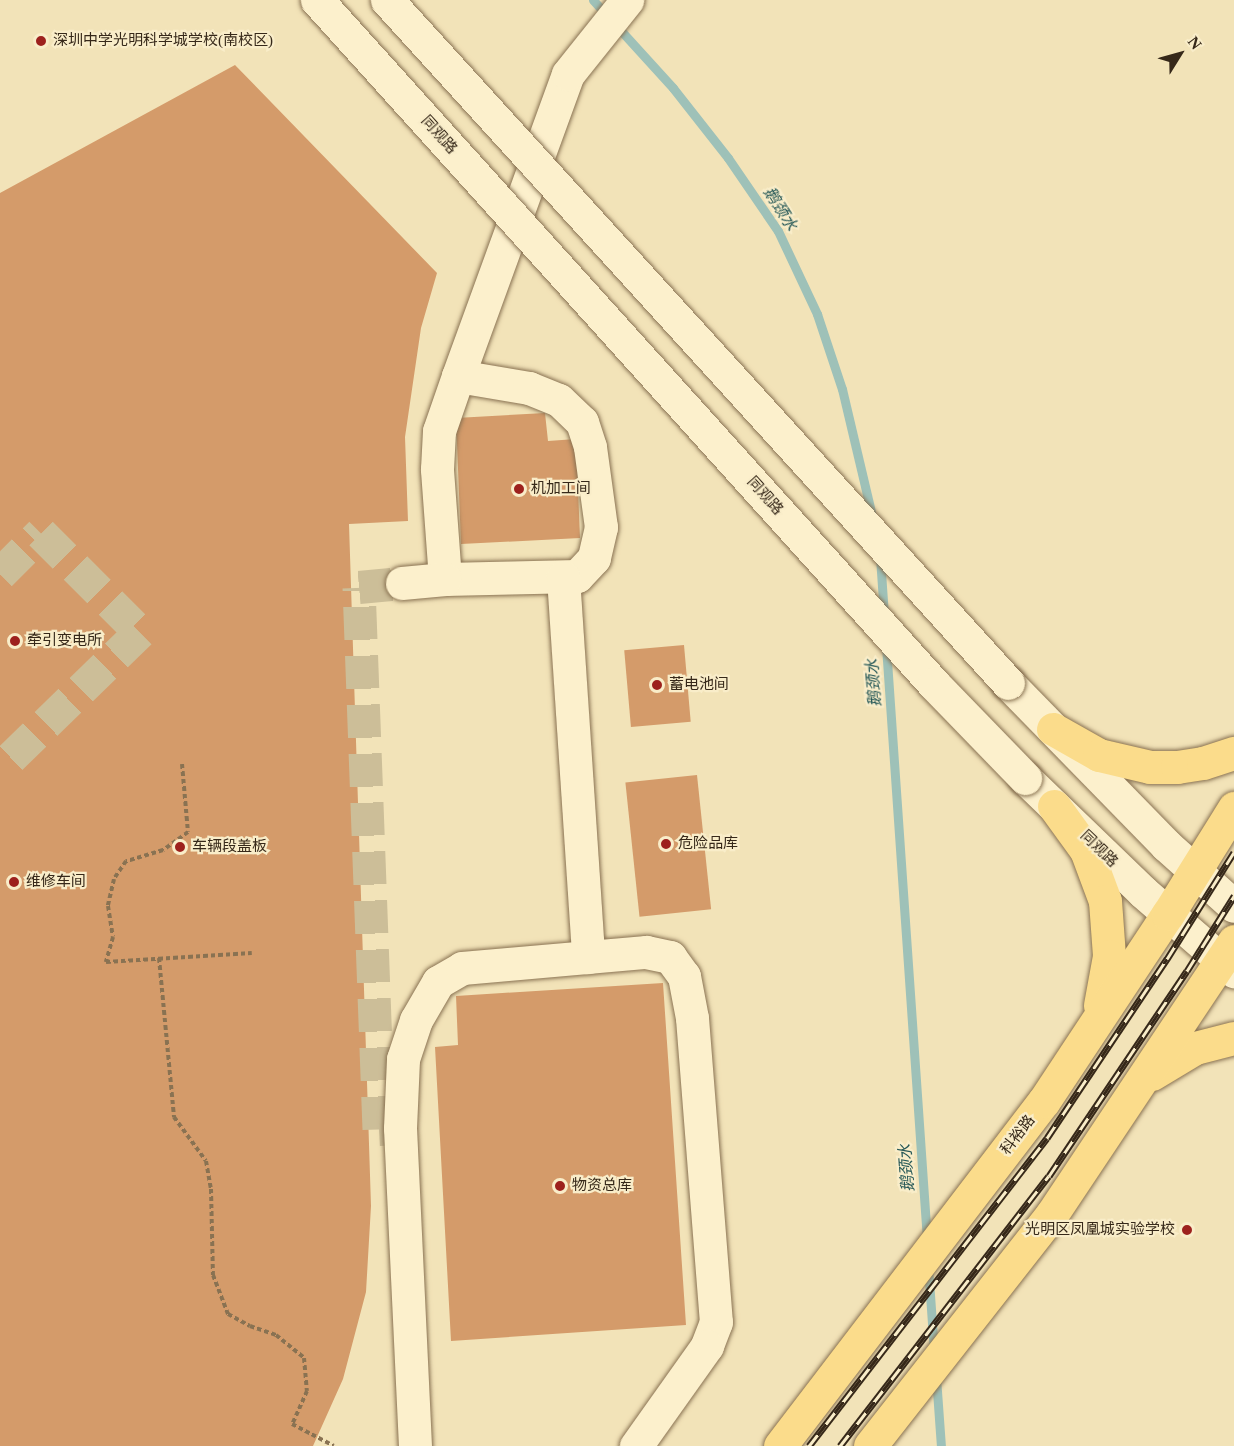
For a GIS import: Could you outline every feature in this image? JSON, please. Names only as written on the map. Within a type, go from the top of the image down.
[{"type":"main road","points":[[1053,729],[1099,755],[1150,767],[1177,767],[1203,763],[1234,753]]},
{"type":"main road","points":[[1054,806],[1086,850],[1105,901],[1109,928],[1108,965],[1099,1009],[1089,1034]]},
{"type":"main road","name":"科裕路","points":[[780,1446],[1044,1101],[1168,914],[1234,808]]},
{"type":"main road","points":[[870,1446],[1052,1214],[1134,1092],[1230,958]]},
{"type":"main road","points":[[1134,1092],[1172,1059],[1195,1048],[1234,1038]]},
{"type":"street","name":"同观路","points":[[317,0],[926,675],[1025,778],[1168,914],[1230,958]]},
{"type":"street","points":[[387,0],[1008,683],[1195,871],[1234,906]]},
{"type":"street","points":[[445,579],[436,469],[439,431],[568,74],[627,0]]},
{"type":"street","points":[[402,583],[445,579],[577,576],[594,558],[601,527],[590,447],[582,422],[559,400],[529,388],[458,376]]},
{"type":"street","points":[[563,577],[588,957]]},
{"type":"street","points":[[415,1446],[400,1128],[403,1059],[416,1020],[438,982],[462,968],[646,952],[670,957],[684,976],[692,1018],[716,1322],[707,1346],[636,1446]]},
{"type":"path","points":[[182,764],[188,832],[163,850],[126,861],[114,879],[108,906],[113,937],[106,962],[252,953]]},
{"type":"path","points":[[159,958],[174,1117],[206,1161],[211,1189],[213,1275],[228,1314],[250,1326],[276,1335],[304,1358],[307,1390],[292,1424],[334,1446]]},
{"type":"building","name":"车辆段盖板","points":[[235,65],[437,273],[421,328],[405,437],[408,521],[349,524],[371,1206],[366,1292],[343,1379],[313,1446],[0,1446],[0,193]]},
{"type":"building","name":"机加工间","points":[[545,413],[548,441],[576,439],[580,538],[461,544],[456,418]]},
{"type":"building","name":"蓄电池间","points":[[684,645],[691,722],[631,727],[624,650]]},
{"type":"building","name":"危险品库","points":[[697,775],[711,909],[640,917],[625,783]]},
{"type":"building","name":"物资总库","points":[[663,983],[686,1325],[451,1341],[435,1047],[458,1045],[456,996]]},
{"type":"waterway","name":"鹅颈水","points":[[593,0],[673,88],[728,158],[778,231],[817,314],[842,389],[872,516]]},
{"type":"waterway","name":"鹅颈水","points":[[880,557],[884,615]]},
{"type":"waterway","name":"鹅颈水","points":[[886,646],[927,1240]]},
{"type":"waterway","name":"鹅颈水","points":[[928,1266],[934,1351]]},
{"type":"waterway","name":"鹅颈水","points":[[936,1377],[941,1446]]},
{"type":"tunnel","points":[[0,574],[41,533],[140,632],[0,768]]},
{"type":"tunnel","points":[[400,1128],[379,1129],[359,587],[402,583]]},
{"type":"railway","points":[[809,1446],[1047,1138],[1167,959],[1234,852]]},
{"type":"railway","points":[[840,1446],[1049,1176],[1187,971],[1234,896]]},
{"type":"place","name":"深圳中学光明科学城学校(南校区)","points":[[41,41]]},
{"type":"place","name":"机加工间","points":[[519,489]]},
{"type":"place","name":"牵引变电所","points":[[15,641]]},
{"type":"place","name":"蓄电池间","points":[[657,685]]},
{"type":"place","name":"危险品库","points":[[666,844]]},
{"type":"place","name":"车辆段盖板","points":[[180,847]]},
{"type":"place","name":"维修车间","points":[[14,882]]},
{"type":"place","name":"物资总库","points":[[560,1186]]},
{"type":"place","name":"光明区凤凰城实验学校","points":[[1187,1230]]}]
